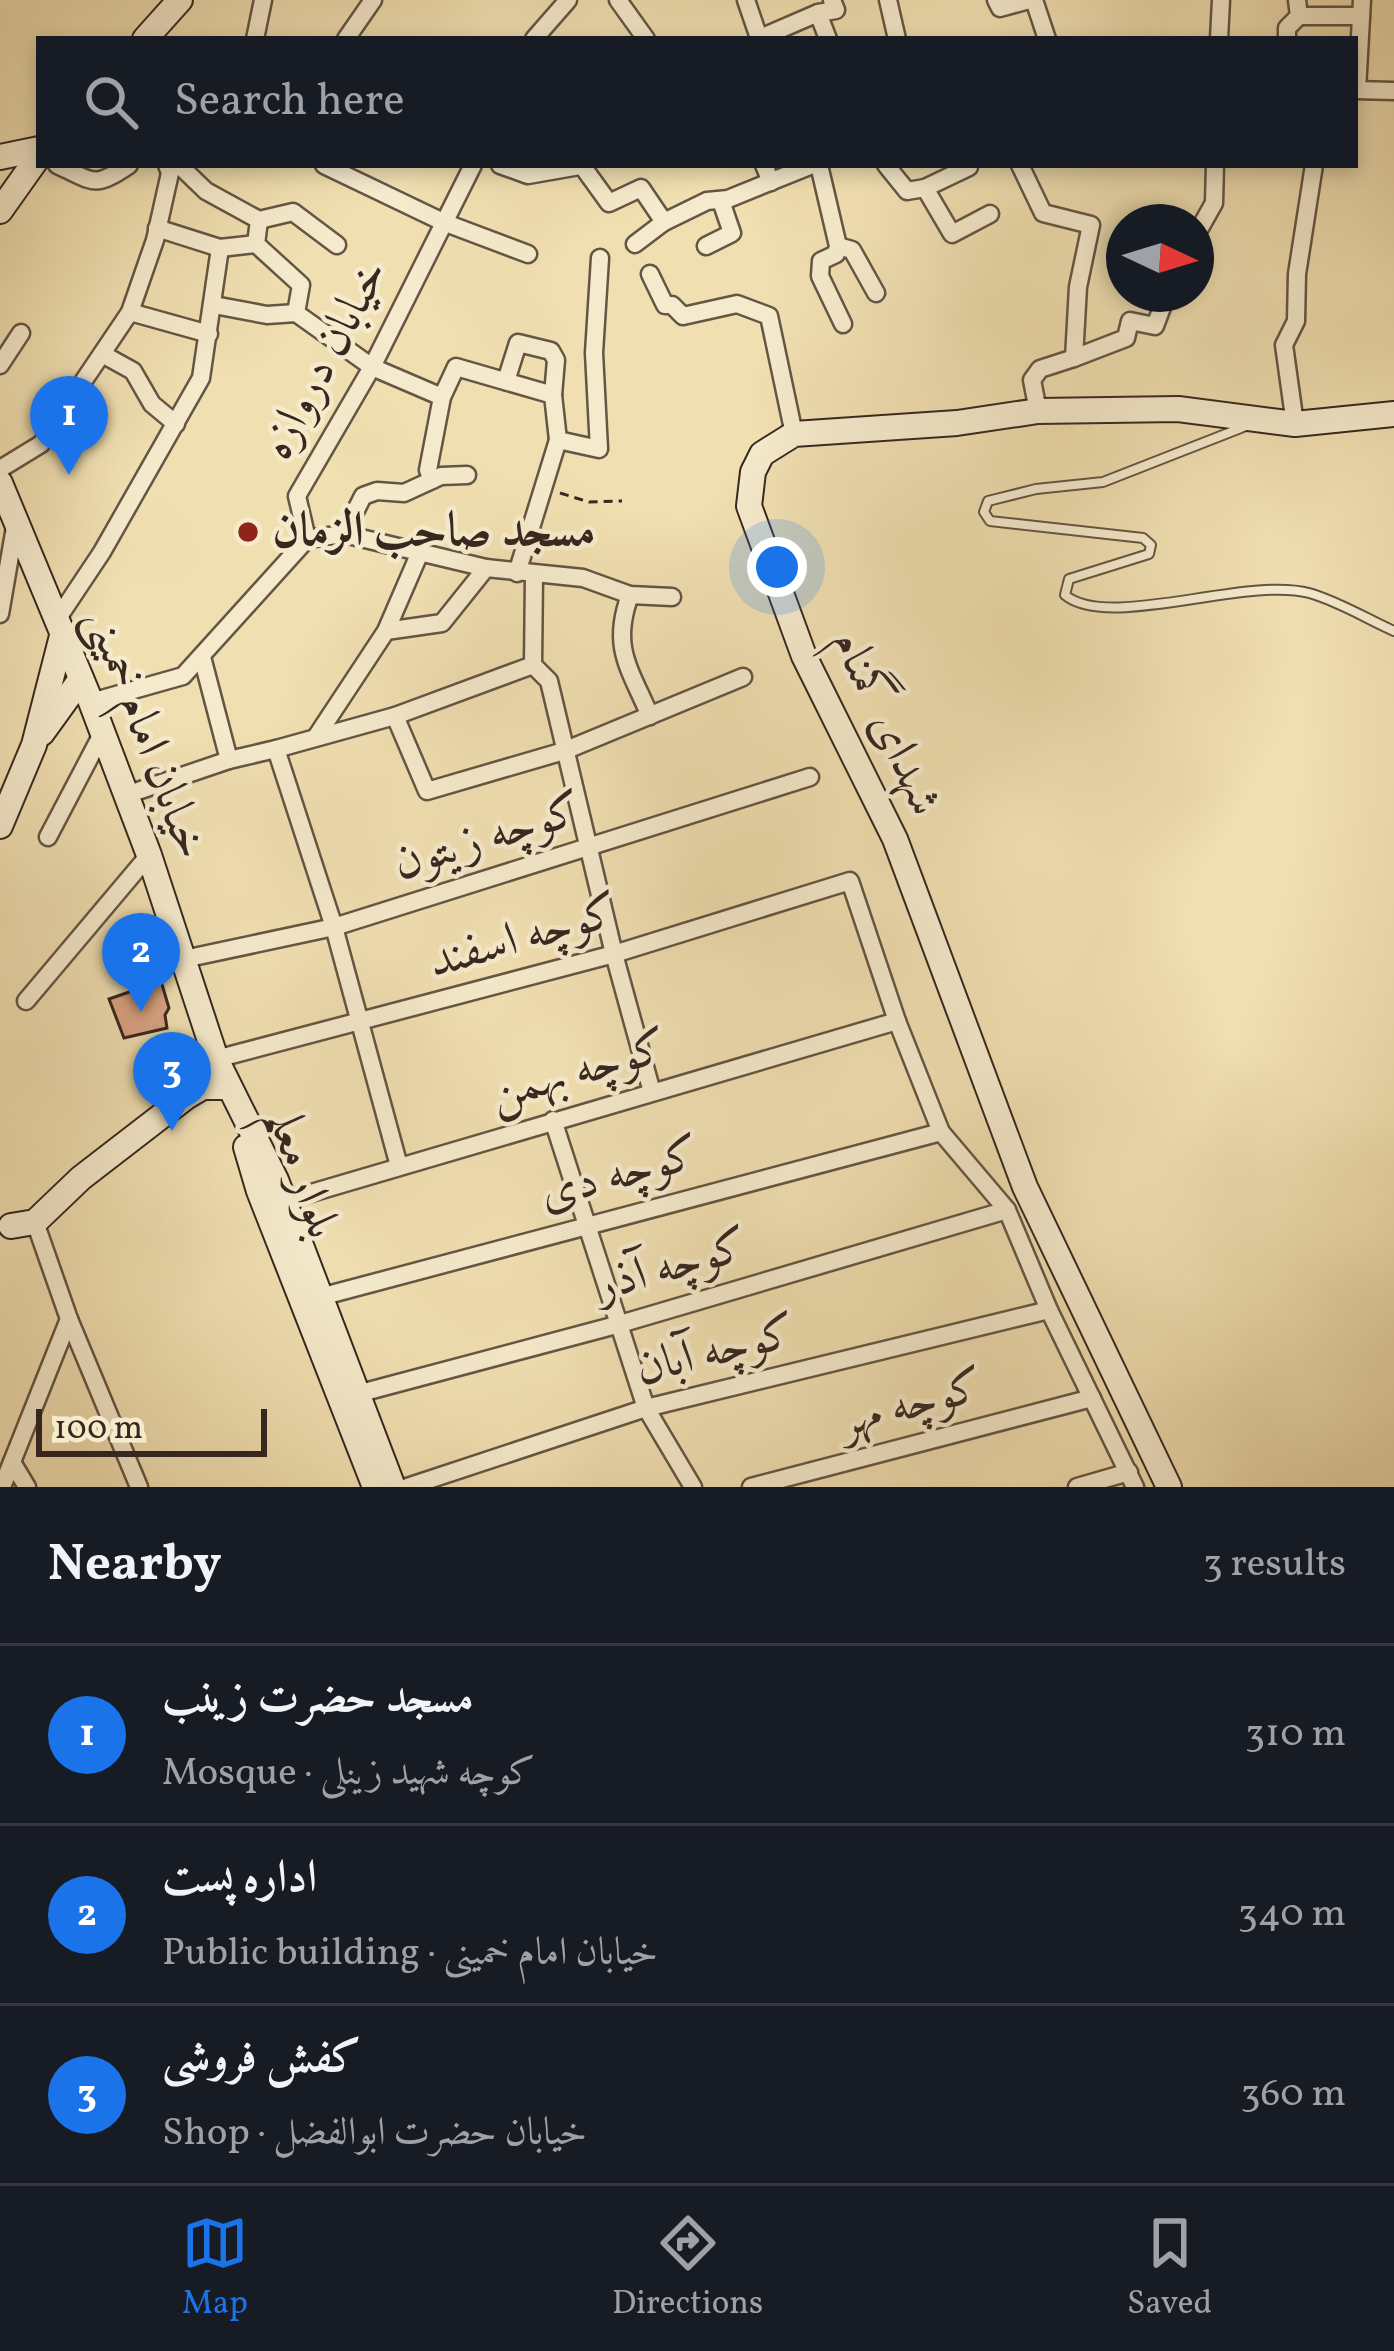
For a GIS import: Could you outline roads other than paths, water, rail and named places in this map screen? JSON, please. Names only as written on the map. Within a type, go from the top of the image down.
[{"type":"street","points":[[148,36],[180,0]]},
{"type":"street","points":[[256,36],[263,0]]},
{"type":"street","points":[[348,36],[374,0]]},
{"type":"street","points":[[536,36],[566,0]]},
{"type":"street","points":[[618,0],[644,36]]},
{"type":"street","points":[[746,0],[758,36]]},
{"type":"street","points":[[766,36],[836,10],[832,0]]},
{"type":"street","points":[[888,0],[896,36]]},
{"type":"street","points":[[995,0],[1000,8],[1031,0],[1046,36]]},
{"type":"street","points":[[1219,36],[1221,0]]},
{"type":"street","points":[[1287,36],[1298,8],[1362,8],[1358,63]]},
{"type":"street","points":[[818,14],[826,36]]},
{"type":"street","points":[[1358,90],[1394,91]]},
{"type":"street","points":[[0,157],[36,154]]},
{"type":"street","points":[[0,212],[36,158]]},
{"type":"street","points":[[64,168],[96,182],[123,168]]},
{"type":"street","points":[[0,470],[40,444],[130,312],[157,228],[168,168]]},
{"type":"street","points":[[182,168],[206,191],[260,220],[293,212],[338,245]]},
{"type":"street","points":[[330,168],[443,222],[528,254]]},
{"type":"street","name":"خیابان دروازه","points":[[86,690],[183,676],[307,539],[297,496],[371,367],[471,168]]},
{"type":"street","points":[[508,168],[528,175],[572,168]]},
{"type":"street","points":[[585,168],[609,203],[640,188],[664,222]]},
{"type":"street","points":[[635,244],[664,222],[707,200],[721,202],[767,173],[798,168]]},
{"type":"street","points":[[817,168],[838,246],[836,254],[821,261],[819,268],[843,324]]},
{"type":"street","points":[[889,168],[908,191],[967,168]]},
{"type":"street","points":[[1020,168],[1043,213],[1091,225],[1078,287],[1074,358]]},
{"type":"street","points":[[1213,204],[1215,168]]},
{"type":"street","points":[[1295,424],[1284,345],[1296,321],[1297,274],[1314,168]]},
{"type":"street","points":[[925,188],[952,234],[990,214]]},
{"type":"street","points":[[706,247],[732,233],[721,202]]},
{"type":"street","points":[[256,244],[260,220]]},
{"type":"street","points":[[157,228],[220,248],[256,244],[301,285],[296,313]]},
{"type":"street","points":[[838,246],[852,250],[876,293]]},
{"type":"street","points":[[0,826],[34,745],[59,628],[200,378],[220,248]]},
{"type":"street","points":[[558,440],[599,449],[594,353],[600,258]]},
{"type":"street","points":[[650,274],[665,305],[672,305],[682,316],[737,304],[769,316],[794,434],[957,423],[1038,411],[1178,410],[1295,424],[1394,414]]},
{"type":"street","points":[[214,305],[267,315],[296,313],[371,367],[442,398]]},
{"type":"street","points":[[130,312],[209,334]]},
{"type":"street","points":[[1038,411],[1033,380],[1040,369],[1126,338],[1130,321],[1155,326],[1160,312]]},
{"type":"street","points":[[0,365],[21,333]]},
{"type":"street","points":[[506,381],[518,344],[550,351],[556,360],[553,395],[558,440],[542,488],[525,573],[533,664],[549,681],[652,1092]]},
{"type":"street","points":[[104,355],[133,371],[152,404],[176,424]]},
{"type":"street","points":[[432,480],[428,470],[442,398],[456,368],[553,395]]},
{"type":"street","name":"شهدای گمنام","points":[[794,434],[762,454],[753,472],[749,506],[804,656],[895,838],[1025,1187],[1169,1487]]},
{"type":"street","points":[[344,534],[363,496],[377,491],[404,493],[432,480],[467,475]]},
{"type":"street","name":"خیابان امام خمینی","points":[[0,483],[149,855],[229,1087]]},
{"type":"street","points":[[0,614],[16,526]]},
{"type":"street","points":[[307,539],[344,534],[486,568],[583,578],[630,595],[672,597]]},
{"type":"street","points":[[316,737],[386,631],[421,550]]},
{"type":"street","points":[[386,631],[442,622],[486,568]]},
{"type":"street","points":[[630,595],[620,623],[622,650],[650,716]]},
{"type":"street","points":[[202,657],[230,760]]},
{"type":"street","points":[[126,795],[230,760],[395,716],[533,664]]},
{"type":"street","points":[[395,716],[428,791],[564,751],[743,677]]},
{"type":"street","points":[[34,745],[86,690]]},
{"type":"street","points":[[48,837],[102,734]]},
{"type":"street","points":[[277,749],[334,927],[399,1166]]},
{"type":"street","name":"کوچه زیتون","points":[[184,959],[334,927],[810,777]]},
{"type":"street","points":[[26,1001],[149,855]]},
{"type":"street","name":"کوچه اسفند","points":[[216,1059],[614,954],[850,881],[897,1021]]},
{"type":"street","points":[[897,1021],[941,1132],[1007,1210],[1049,1310],[1132,1479],[1077,1487]]},
{"type":"street","name":"کوچه بهمن","points":[[284,1201],[897,1021]]},
{"type":"street","points":[[139,1487],[69,1319],[11,1226],[186,1097],[203,1087],[229,1087]]},
{"type":"street","name":"بلوار معلم","points":[[229,1087],[284,1201],[393,1487]]},
{"type":"street","name":"بلوار معلم","points":[[229,1087],[259,1191],[375,1487]]},
{"type":"street","points":[[553,1120],[646,1408],[693,1487]]},
{"type":"street","name":"کوچه دی","points":[[320,1297],[941,1132]]},
{"type":"street","name":"کوچه آذر","points":[[357,1394],[620,1324],[1007,1210]]},
{"type":"street","name":"کوچه آبان","points":[[407,1487],[646,1408],[1049,1310]]},
{"type":"street","points":[[2,1486],[69,1319]]},
{"type":"street","name":"کوچه مهر","points":[[751,1487],[1092,1398]]},
{"type":"street","points":[[12,1462],[27,1487]]},
{"type":"lane","points":[[1258,421],[1103,482],[988,501],[984,512],[990,520],[1143,538],[1151,545],[1149,554],[1069,579],[1065,595],[1077,605],[1139,606],[1238,590],[1308,592],[1394,631]]},
{"type":"place","name":"مسجد حضرت زینب","points":[[69,475]]},
{"type":"place","name":"مسجد صاحب الزمان","points":[[248,532]]},
{"type":"place","name":"اداره پست","points":[[141,1012]]},
{"type":"place","name":"کفش فروشی","points":[[172,1131]]}]
